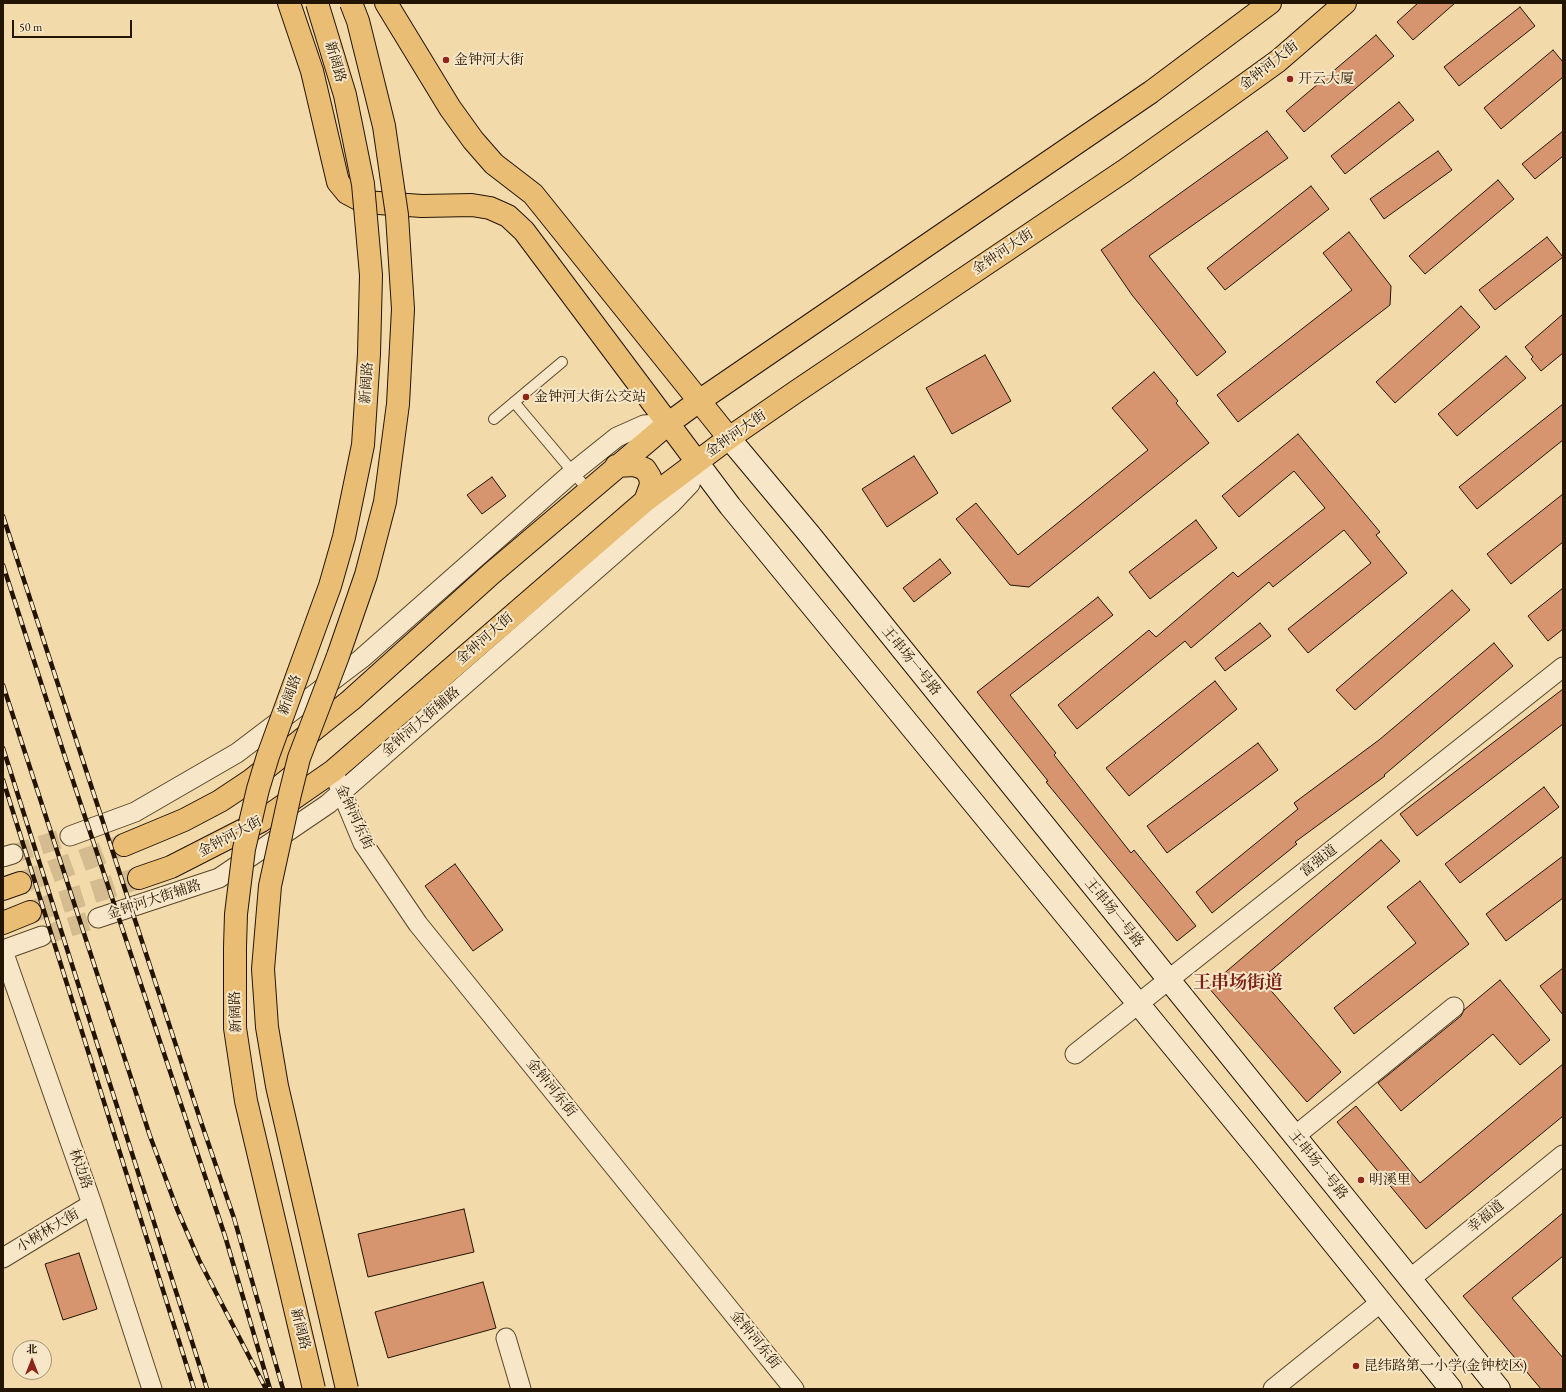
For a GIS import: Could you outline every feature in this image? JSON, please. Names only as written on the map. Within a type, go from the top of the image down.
[{"type":"main road","points":[[289,3],[312,71],[338,182],[347,194],[364,202],[422,206],[472,205],[490,208],[508,216],[524,231],[639,387],[669,423],[730,506],[1451,1389]]},
{"type":"main road","name":"新阔路","points":[[314,1389],[246,1101],[235,1028],[235,947],[236,914],[242,864],[256,796],[268,756],[330,586],[344,537],[363,445],[370,354],[371,275],[363,184],[345,95],[317,3]]},
{"type":"main road","name":"新阔路","points":[[347,1389],[277,1086],[267,1027],[263,969],[270,886],[290,794],[299,758],[338,656],[366,575],[385,502],[398,404],[404,309],[398,215],[384,126],[358,21],[351,3]]},
{"type":"main road","points":[[386,3],[450,108],[473,140],[494,164],[533,194],[729,438]]},
{"type":"main road","points":[[124,845],[184,820],[220,801],[250,781],[351,700],[492,573],[616,466],[669,423],[1151,92],[1270,3]]},
{"type":"main road","name":"金钟河大街","points":[[139,878],[177,863],[262,821],[333,771],[645,501],[729,438],[1210,110],[1278,61],[1345,3]]},
{"type":"main road","name":"王串场一号路","points":[[729,438],[824,553],[1499,1389]]},
{"type":"main road","points":[[616,466],[634,465],[645,469],[650,477],[651,485],[645,501]]},
{"type":"main road","points":[[3,923],[30,912]]},
{"type":"street","points":[[70,836],[135,812],[237,753],[361,659],[572,473],[617,437],[644,425],[669,423]]},
{"type":"street","name":"金钟河大街辅路","points":[[98,918],[219,878],[343,792],[672,503],[690,484],[697,462]]},
{"type":"street","name":"富强道","points":[[1075,1054],[1169,981],[1563,667]]},
{"type":"street","name":"金钟河东街","points":[[333,771],[363,842],[418,924],[794,1389]]},
{"type":"street","points":[[3,950],[42,936]]},
{"type":"street","name":"林边路","points":[[3,950],[92,1204],[152,1389]]},
{"type":"street","points":[[1295,1136],[1454,1007]]},
{"type":"street","name":"幸福道","points":[[1410,1279],[1563,1155]]},
{"type":"street","name":"小树林大街","points":[[3,1258],[92,1204]]},
{"type":"street","points":[[1273,1389],[1381,1302]]},
{"type":"street","points":[[506,1338],[521,1389]]},
{"type":"lane","points":[[494,419],[562,362]]},
{"type":"lane","points":[[514,402],[572,473],[588,490]]},
{"type":"building","points":[[1418,3],[1455,3],[1413,40],[1397,22]]},
{"type":"building","points":[[1520,7],[1535,26],[1459,86],[1444,67]]},
{"type":"building","points":[[1376,35],[1394,56],[1304,132],[1286,111]]},
{"type":"building","points":[[1553,50],[1563,62],[1563,77],[1501,129],[1484,108]]},
{"type":"building","points":[[1399,102],[1414,120],[1345,174],[1331,156]]},
{"type":"building","points":[[1267,131],[1288,158],[1149,256],[1226,352],[1197,376],[1132,295],[1101,250]]},
{"type":"building","points":[[1563,131],[1563,156],[1535,179],[1522,164]]},
{"type":"building","points":[[1438,151],[1452,170],[1384,219],[1370,199]]},
{"type":"building","points":[[1498,180],[1514,199],[1425,274],[1409,256]]},
{"type":"building","points":[[1311,186],[1329,209],[1225,290],[1207,268]]},
{"type":"building","points":[[1349,232],[1391,286],[1390,305],[1238,422],[1217,395],[1352,290],[1323,253]]},
{"type":"building","points":[[1547,237],[1563,257],[1495,310],[1479,290]]},
{"type":"building","points":[[1461,306],[1480,327],[1395,403],[1376,382]]},
{"type":"building","points":[[1563,314],[1563,353],[1541,371],[1531,359],[1533,357],[1525,347]]},
{"type":"building","points":[[985,355],[1011,401],[952,434],[926,388]]},
{"type":"building","points":[[1506,356],[1526,378],[1457,436],[1438,414]]},
{"type":"building","points":[[1154,372],[1178,401],[1176,403],[1209,443],[1029,587],[1010,585],[956,519],[976,503],[1018,555],[1148,450],[1112,408]]},
{"type":"building","points":[[1563,404],[1563,440],[1477,509],[1459,487]]},
{"type":"building","points":[[1298,434],[1380,532],[1376,535],[1407,573],[1308,653],[1288,629],[1371,563],[1344,530],[1273,587],[1269,582],[1191,648],[1185,641],[1077,729],[1058,705],[1149,630],[1156,637],[1233,572],[1238,577],[1325,508],[1294,471],[1239,517],[1222,496]]},
{"type":"building","points":[[914,456],[938,493],[887,527],[862,489]]},
{"type":"building","points":[[492,477],[506,496],[482,514],[467,495]]},
{"type":"building","points":[[1563,494],[1563,542],[1511,584],[1487,554]]},
{"type":"building","points":[[1196,520],[1217,548],[1150,599],[1129,572]]},
{"type":"building","points":[[940,559],[951,573],[914,602],[903,588]]},
{"type":"building","points":[[1563,588],[1563,629],[1548,641],[1528,616]]},
{"type":"building","points":[[1452,590],[1470,610],[1355,710],[1336,690]]},
{"type":"building","points":[[1098,597],[1113,615],[1010,695],[1056,753],[1054,755],[1131,853],[1134,850],[1196,926],[1177,941],[1046,782],[1048,781],[977,692]]},
{"type":"building","points":[[1260,623],[1271,636],[1225,671],[1215,658]]},
{"type":"building","points":[[1494,643],[1513,666],[1384,775],[1385,776],[1295,842],[1297,844],[1212,913],[1196,892],[1298,809],[1294,803],[1379,740]]},
{"type":"building","points":[[1215,681],[1237,709],[1129,796],[1106,768]]},
{"type":"building","points":[[1563,689],[1563,724],[1417,836],[1400,814]]},
{"type":"building","points":[[1258,743],[1278,770],[1167,853],[1147,826]]},
{"type":"building","points":[[1544,787],[1559,807],[1460,883],[1445,864]]},
{"type":"building","points":[[1381,840],[1400,861],[1261,979],[1341,1072],[1307,1102],[1208,987]]},
{"type":"building","points":[[1563,856],[1563,898],[1506,941],[1486,914]]},
{"type":"building","points":[[455,864],[503,930],[473,951],[425,886]]},
{"type":"building","points":[[1420,881],[1469,944],[1354,1034],[1334,1008],[1416,943],[1387,907]]},
{"type":"building","points":[[1563,968],[1563,1015],[1540,986]]},
{"type":"building","points":[[1500,980],[1550,1040],[1520,1065],[1493,1034],[1401,1111],[1378,1083],[1461,1016],[1464,1010]]},
{"type":"building","points":[[1563,1064],[1563,1116],[1426,1229],[1337,1122],[1356,1106],[1420,1183]]},
{"type":"building","points":[[464,1209],[474,1252],[368,1277],[358,1234]]},
{"type":"building","points":[[1563,1213],[1563,1256],[1512,1298],[1563,1358],[1563,1389],[1541,1389],[1463,1296]]},
{"type":"building","points":[[79,1253],[97,1309],[63,1320],[45,1264]]},
{"type":"building","points":[[483,1282],[496,1328],[388,1358],[375,1312]]},
{"type":"tunnel","points":[[13,854],[70,836]]},
{"type":"tunnel","points":[[20,883],[124,845]]},
{"type":"tunnel","points":[[30,912],[139,878]]},
{"type":"tunnel","points":[[42,936],[98,918]]},
{"type":"railway","points":[[3,516],[201,1122],[234,1218],[283,1389]]},
{"type":"railway","points":[[3,565],[65,757],[225,1236],[270,1389]]},
{"type":"railway","points":[[3,685],[150,1136],[177,1209],[199,1260],[266,1389]]},
{"type":"railway","points":[[3,748],[207,1389]]},
{"type":"railway","points":[[3,780],[194,1389]]},
{"type":"place","name":"金钟河大街","points":[[446,60]]},
{"type":"place","name":"开云大厦","points":[[1290,79]]},
{"type":"place","name":"金钟河大街公交站","points":[[526,397]]},
{"type":"place","name":"明溪里","points":[[1361,1180]]},
{"type":"place","name":"昆纬路第一小学(金钟校区)","points":[[1356,1366]]},
{"type":"district","name":"王串场街道","points":[[1238,983]]}]
